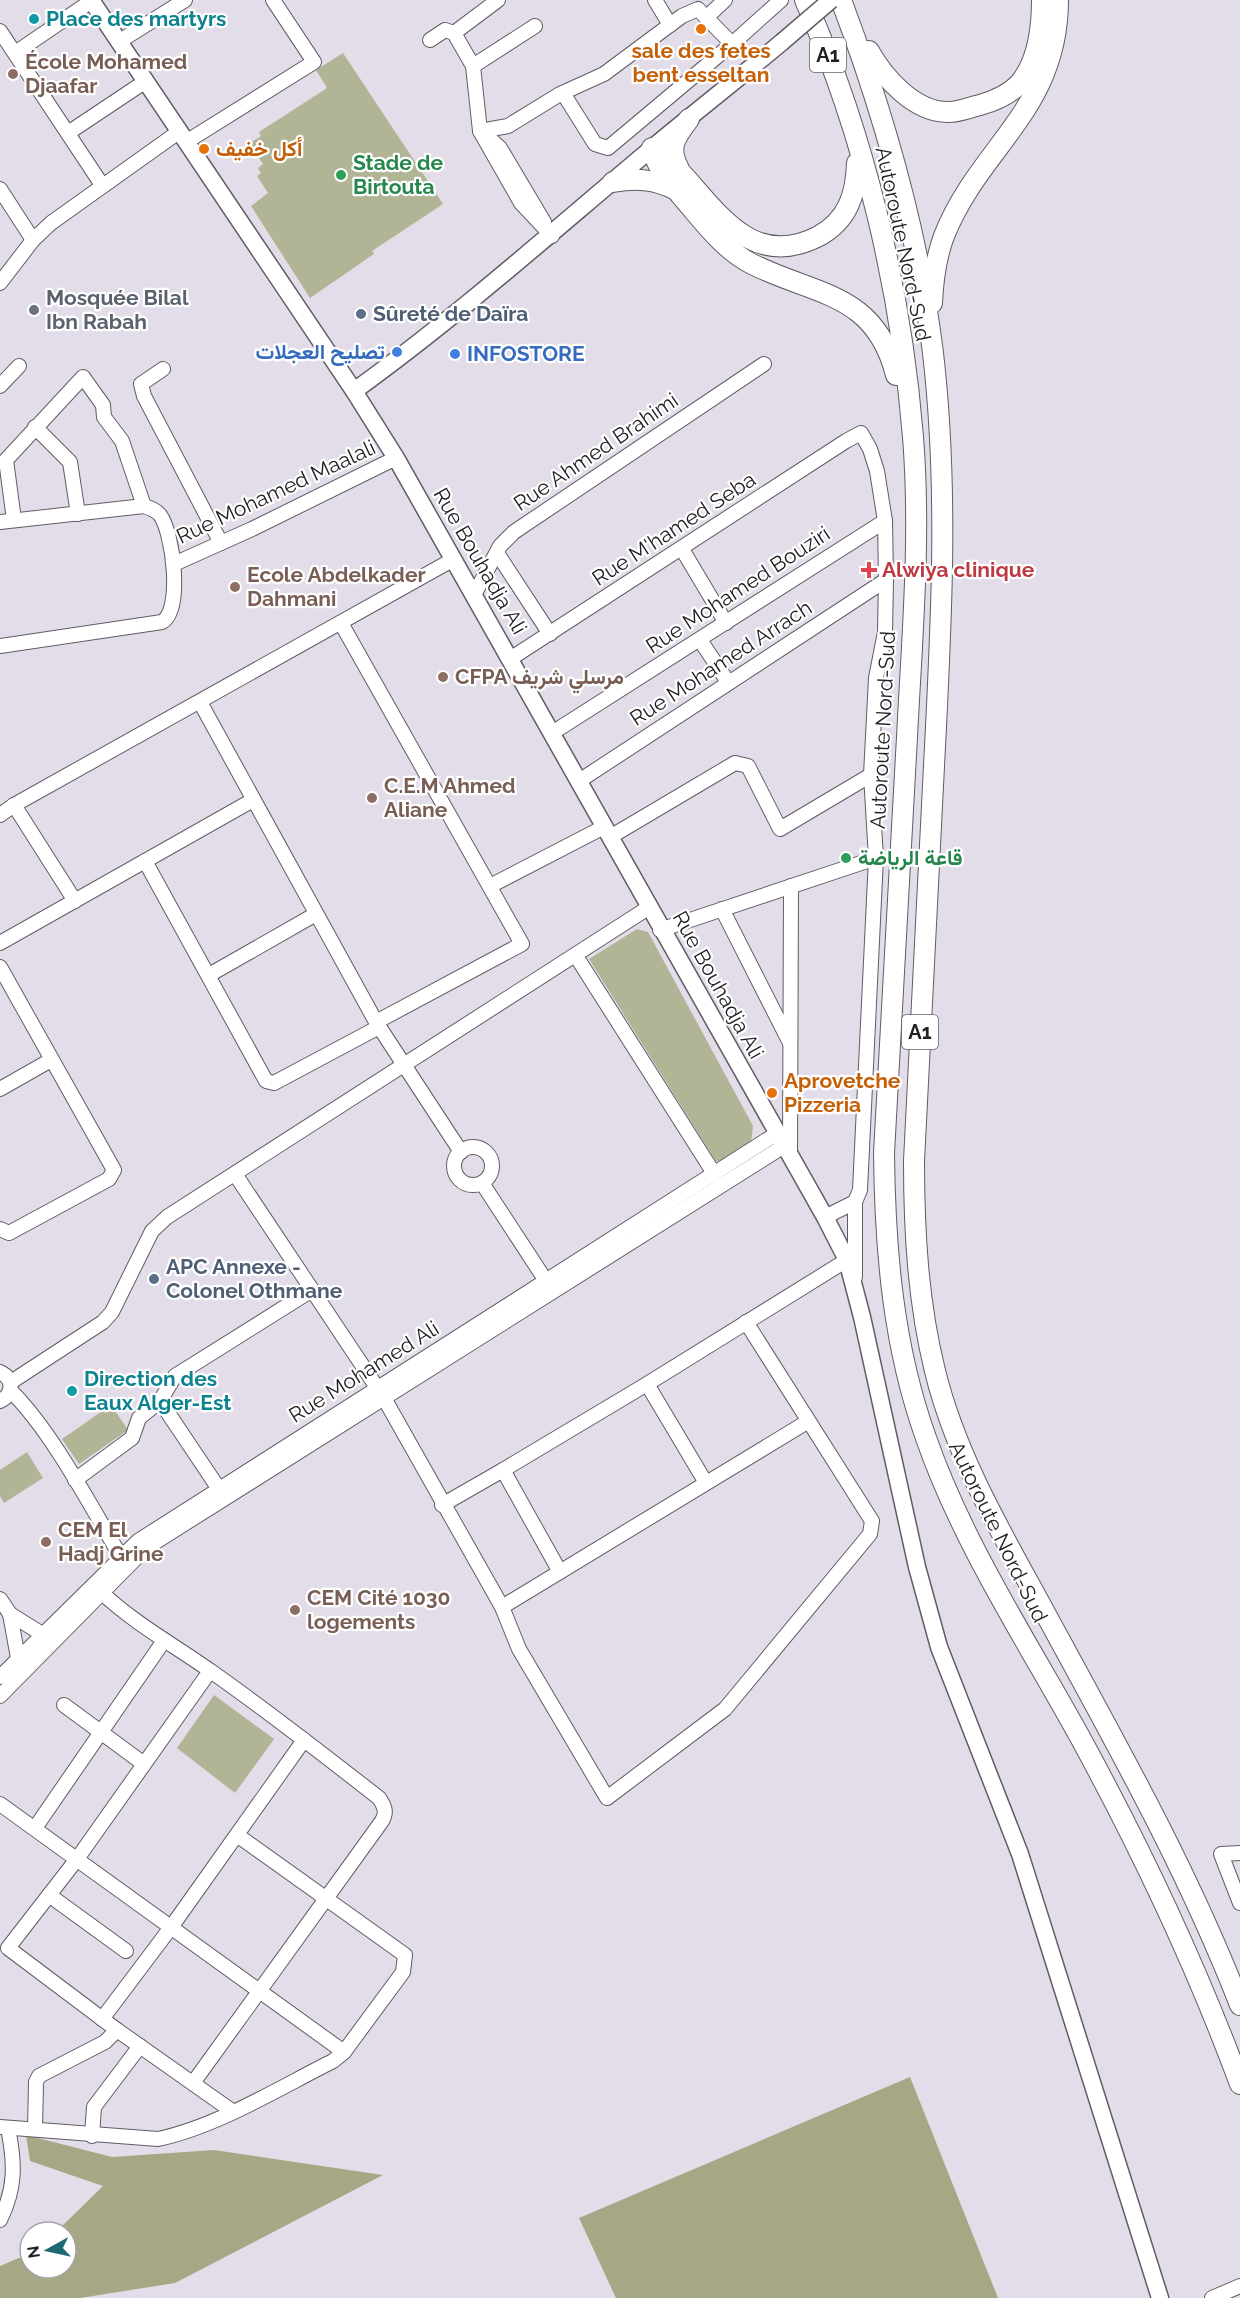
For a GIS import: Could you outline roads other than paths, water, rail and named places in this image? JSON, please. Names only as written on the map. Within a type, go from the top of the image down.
[{"type":"highway","name":"Autoroute Nord-Sud","points":[[805,0],[826,47],[869,189],[893,298],[913,438],[915,582],[884,1153],[890,1284],[897,1326],[926,1438],[962,1523],[1148,1867],[1214,2015],[1240,2084]]},
{"type":"highway","name":"Autoroute Nord-Sud","points":[[843,0],[871,83],[896,169],[919,267],[933,354],[940,450],[943,571],[914,1161],[915,1228],[925,1326],[935,1373],[968,1466],[1158,1820],[1195,1898],[1240,2005]]},
{"type":"highway","points":[[843,0],[861,37],[885,77],[915,101],[948,112],[1002,97],[1020,83],[1031,64],[1038,41],[1042,0]]},
{"type":"highway","points":[[933,354],[933,290],[945,235],[966,196],[1028,108],[1044,75],[1056,36],[1058,0]]},
{"type":"highway","points":[[688,119],[674,139],[672,147],[679,181],[755,242],[774,246],[807,242],[836,224],[851,201],[857,160],[847,111]]},
{"type":"highway","points":[[652,148],[661,152],[717,236],[752,264],[828,293],[864,316],[884,341],[892,360],[913,438]]},
{"type":"highway","points":[[613,182],[632,179],[679,181]]},
{"type":"main road","name":"Rue Bouhadja Ali","points":[[92,0],[354,391],[396,458],[579,781],[660,930],[825,1217],[847,1260],[916,1567],[939,1647],[1020,1854],[1161,2298]]},
{"type":"main road","points":[[354,391],[397,360],[552,236],[652,148],[831,0]]},
{"type":"street","points":[[15,53],[92,0]]},
{"type":"street","points":[[120,41],[185,0]]},
{"type":"street","points":[[0,291],[2,277],[33,240],[102,185],[314,62],[273,0]]},
{"type":"street","points":[[454,33],[498,0]]},
{"type":"street","points":[[655,0],[670,25]]},
{"type":"street","points":[[706,17],[724,0]]},
{"type":"street","points":[[563,93],[595,144],[608,148],[732,44],[774,2]]},
{"type":"street","points":[[480,131],[508,126],[563,93],[604,74],[670,25],[698,9],[732,44]]},
{"type":"street","points":[[473,66],[535,26]]},
{"type":"street","points":[[430,40],[445,30],[454,33],[473,66],[480,131],[501,148],[531,195],[552,236]]},
{"type":"street","points":[[0,31],[102,185]]},
{"type":"street","points":[[68,133],[146,81]]},
{"type":"street","points":[[0,189],[33,240]]},
{"type":"street","name":"Rue Ahmed Brahimi","points":[[474,595],[497,553],[514,532],[764,364]]},
{"type":"street","points":[[0,386],[19,366]]},
{"type":"street","points":[[163,369],[144,379],[141,384],[144,396],[220,543]]},
{"type":"street","points":[[0,646],[162,622],[173,609],[174,564],[162,518],[152,508],[144,506],[7,521],[6,460],[83,377],[103,405],[104,417],[122,441],[144,506]]},
{"type":"street","points":[[35,427],[70,462],[78,514]]},
{"type":"street","name":"Rue M'hamed Seba","points":[[510,659],[861,434],[870,449],[877,471],[885,521]]},
{"type":"street","name":"Rue Mohamed Maalali","points":[[174,564],[396,458]]},
{"type":"street","points":[[855,1291],[855,1202],[860,1190],[876,858],[871,775],[876,678],[885,632],[885,521]]},
{"type":"street","name":"Rue Mohamed Bouziri","points":[[552,733],[885,521]]},
{"type":"street","points":[[681,549],[726,623]]},
{"type":"street","points":[[497,553],[550,634]]},
{"type":"street","points":[[0,815],[14,805],[454,559]]},
{"type":"street","name":"Rue Mohamed Arrach","points":[[579,781],[886,580]]},
{"type":"street","points":[[145,861],[268,1082],[274,1083],[522,944],[340,623]]},
{"type":"street","points":[[700,640],[728,682]]},
{"type":"street","points":[[200,702],[378,1024],[403,1066],[461,1152]]},
{"type":"street","points":[[490,886],[607,832],[735,763],[748,766],[780,829],[871,775]]},
{"type":"street","points":[[0,943],[253,800]]},
{"type":"street","points":[[14,805],[75,901]]},
{"type":"street","points":[[660,930],[876,858]]},
{"type":"street","points":[[0,1696],[101,1592],[123,1561],[381,1394],[783,1146],[790,1043],[791,886]]},
{"type":"street","points":[[0,1401],[11,1387],[103,1322],[112,1312],[159,1223],[648,908]]},
{"type":"street","points":[[722,909],[790,1043]]},
{"type":"street","points":[[209,975],[316,914]]},
{"type":"street","points":[[576,956],[715,1175]]},
{"type":"street","points":[[0,967],[112,1164],[112,1175],[9,1233],[0,1229]]},
{"type":"street","points":[[0,1089],[51,1060]]},
{"type":"street","name":"Rue Mohamed Ali","points":[[0,1677],[42,1634],[123,1561],[138,1541],[219,1489],[381,1394],[546,1281],[715,1175],[783,1146]]},
{"type":"street","points":[[473,1147],[484,1151],[489,1156],[490,1173],[482,1183],[470,1185],[457,1176],[454,1164],[461,1152],[473,1147]]},
{"type":"street","points":[[235,1174],[381,1394],[502,1607],[519,1649],[607,1798],[725,1709],[870,1534],[872,1521],[807,1422],[746,1322]]},
{"type":"street","points":[[482,1183],[546,1281]]},
{"type":"street","points":[[825,1217],[855,1202]]},
{"type":"street","points":[[442,1505],[647,1384],[847,1260]]},
{"type":"street","points":[[75,1480],[132,1438],[139,1418],[160,1401],[175,1376],[312,1290]]},
{"type":"street","points":[[0,1372],[75,1480],[123,1561]]},
{"type":"street","points":[[647,1384],[705,1483]]},
{"type":"street","points":[[160,1401],[219,1489]]},
{"type":"street","points":[[502,1607],[807,1422]]},
{"type":"street","points":[[503,1470],[560,1572]]},
{"type":"street","points":[[101,1592],[164,1642],[210,1671],[380,1798],[386,1814],[261,1992],[193,2083]]},
{"type":"street","points":[[0,1599],[9,1614],[18,1658],[35,1660]]},
{"type":"street","points":[[9,1614],[42,1634],[46,1649]]},
{"type":"street","points":[[35,1828],[100,1731],[164,1642]]},
{"type":"street","points":[[210,1671],[77,1859],[8,1948],[117,2030],[232,2111]]},
{"type":"street","points":[[64,1705],[144,1764]]},
{"type":"street","points":[[102,2019],[172,1926],[304,1740]]},
{"type":"street","points":[[0,1804],[344,2052]]},
{"type":"street","points":[[0,2220],[14,2179],[15,2162],[4,2128],[35,2129],[92,2136],[158,2139],[174,2136],[232,2111],[333,2061],[344,2052],[403,1972],[405,1955],[237,1835]]},
{"type":"street","points":[[1240,1852],[1221,1854],[1240,1903]]},
{"type":"street","points":[[49,1895],[126,1951]]},
{"type":"street","points":[[35,2129],[36,2082],[39,2076],[105,2042],[117,2030]]},
{"type":"street","points":[[92,2136],[94,2107],[140,2046]]},
{"type":"street","points":[[1212,2298],[1240,2286]]},
{"type":"place","name":"Place des martyrs","points":[[34,19]]},
{"type":"place","name":"sale des fetes bent esseltan","points":[[701,29]]},
{"type":"place","name":"École Mohamed Djaafar","points":[[13,74]]},
{"type":"place","name":"أكل خفيف","points":[[204,149]]},
{"type":"place","name":"Stade de Birtouta","points":[[341,175]]},
{"type":"place","name":"Mosquée Bilal Ibn Rabah","points":[[34,310]]},
{"type":"place","name":"Sûreté de Daïra","points":[[361,314]]},
{"type":"place","name":"تصليح العجلات","points":[[397,352]]},
{"type":"place","name":"INFOSTORE","points":[[455,354]]},
{"type":"place","name":"Alwiya clinique","points":[[869,570]]},
{"type":"place","name":"Ecole Abdelkader Dahmani","points":[[235,587]]},
{"type":"place","name":"CFPA مرسلي شريف","points":[[443,677]]},
{"type":"place","name":"C.E.M Ahmed Aliane","points":[[372,798]]},
{"type":"place","name":"قاعة الرياضة","points":[[846,858]]},
{"type":"place","name":"Aprovetche Pizzeria","points":[[772,1093]]},
{"type":"place","name":"APC Annexe - Colonel Othmane","points":[[154,1279]]},
{"type":"place","name":"Direction des Eaux Alger-Est","points":[[72,1391]]},
{"type":"place","name":"CEM El Hadj Grine","points":[[46,1542]]},
{"type":"place","name":"CEM Cité 1030 logements","points":[[295,1610]]}]
